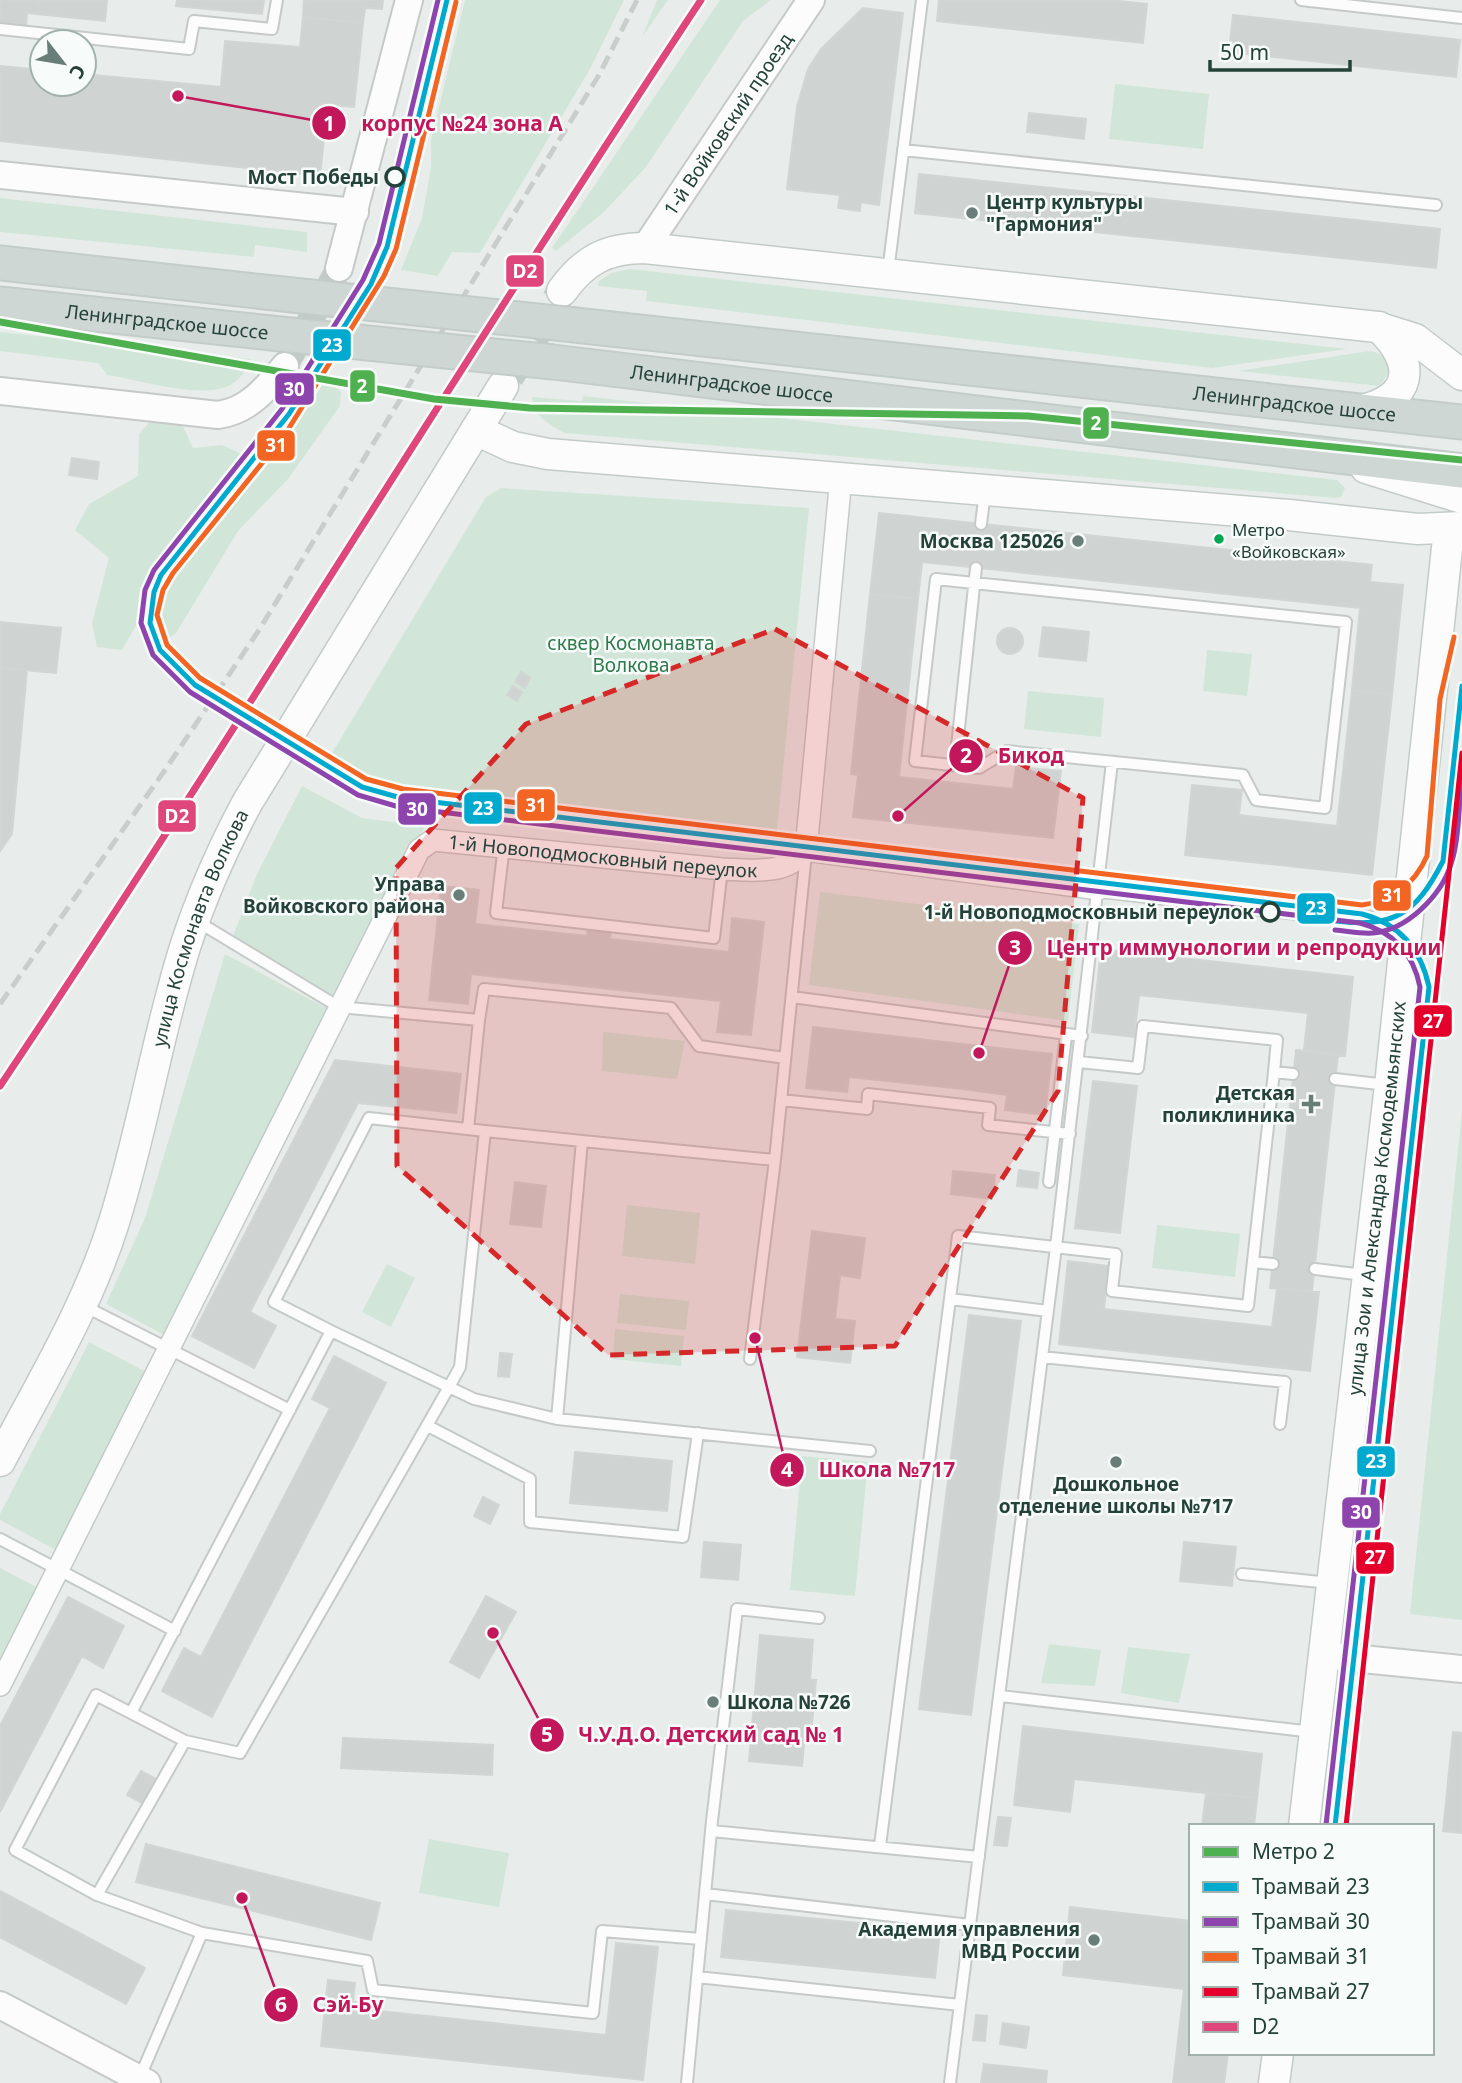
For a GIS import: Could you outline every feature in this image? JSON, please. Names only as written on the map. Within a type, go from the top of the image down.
[{"type":"main road","points":[[562,291],[593,258],[621,249],[645,248],[1379,327],[1415,339],[1462,375]]},
{"type":"main road","name":"Ленинградское шоссе","points":[[0,262],[1462,422]]},
{"type":"main road","name":"Ленинградское шоссе","points":[[0,304],[287,350],[553,362],[1462,471]]},
{"type":"main road","points":[[1358,411],[1381,406],[1392,399],[1404,378],[1402,355],[1379,327]]},
{"type":"main road","name":"улица Космонавта Волкова","points":[[0,1461],[82,1305],[113,1225],[129,1173],[169,1006],[195,920],[215,867],[247,803],[503,386]]},
{"type":"main road","points":[[476,430],[511,446],[548,454],[1360,521],[1387,526],[1455,528]]},
{"type":"main road","points":[[1340,457],[1383,474],[1462,498]]},
{"type":"main road","points":[[1360,521],[1384,511],[1394,498],[1391,484],[1383,474]]},
{"type":"main road","name":"улица Зои и Александра Космодемьянских","points":[[1304,1824],[1455,528]]},
{"type":"main road","points":[[1274,2083],[1278,2055]]},
{"type":"street","points":[[339,268],[409,0]]},
{"type":"street","name":"1-й Войковский проезд","points":[[645,248],[811,0]]},
{"type":"street","points":[[0,175],[355,212]]},
{"type":"street","points":[[1415,339],[1462,357]]},
{"type":"street","points":[[0,391],[218,415],[240,410],[252,401],[287,350]]},
{"type":"street","points":[[841,477],[806,850],[1099,889],[1407,924]]},
{"type":"street","name":"1-й Новоподмосковный переулок","points":[[339,1007],[419,850],[433,840],[504,845],[722,869],[770,870],[797,862],[806,850]]},
{"type":"street","points":[[0,1685],[339,1007]]},
{"type":"street","points":[[1323,1655],[1462,1669]]},
{"type":"street","points":[[0,2005],[142,2082]]},
{"type":"lane","points":[[0,29],[189,50],[194,21],[272,29],[277,0]]},
{"type":"lane","points":[[887,275],[922,0]]},
{"type":"lane","points":[[1301,0],[1462,18]]},
{"type":"lane","points":[[903,150],[1436,205]]},
{"type":"lane","points":[[981,524],[985,489]]},
{"type":"lane","points":[[955,765],[976,568]]},
{"type":"lane","points":[[936,579],[1346,622],[1325,808],[1256,800],[1243,775],[1112,762],[1007,751],[979,768],[915,761],[936,579]]},
{"type":"lane","points":[[950,2083],[1079,1062],[1112,762]]},
{"type":"lane","points":[[504,845],[496,913],[714,938],[722,869]]},
{"type":"lane","points":[[750,1359],[775,1160],[806,850]]},
{"type":"lane","points":[[195,920],[339,1007],[479,1020]]},
{"type":"lane","points":[[468,1129],[484,989],[671,1008],[699,1046],[785,1058]]},
{"type":"lane","points":[[792,997],[1082,1036]]},
{"type":"lane","points":[[880,1846],[958,1236],[1116,1254],[1112,1291],[1248,1306],[1277,1040],[1143,1026],[1139,1068],[1079,1062]]},
{"type":"lane","points":[[1049,1182],[1066,1035]]},
{"type":"lane","points":[[1273,1072],[1293,1074]]},
{"type":"lane","points":[[1335,1079],[1390,1085]]},
{"type":"lane","points":[[781,1100],[867,1109],[868,1094],[990,1108],[988,1125],[1070,1134]]},
{"type":"lane","points":[[775,1160],[369,1118],[274,1302],[474,1399],[557,1419],[870,1451]]},
{"type":"lane","points":[[485,1131],[460,1367],[240,1753],[185,1741],[96,1695],[15,1850],[97,1895],[202,1933],[367,1961],[373,1990],[593,2014],[602,1931],[701,1939]]},
{"type":"lane","points":[[557,1419],[582,1141]]},
{"type":"lane","points":[[1253,1262],[1273,1264]]},
{"type":"lane","points":[[1315,1269],[1367,1275]]},
{"type":"lane","points":[[950,1299],[1048,1311]]},
{"type":"lane","points":[[82,1305],[290,1410]]},
{"type":"lane","points":[[131,1713],[331,1331]]},
{"type":"lane","points":[[1042,1357],[1285,1382],[1280,1424]]},
{"type":"lane","points":[[428,1426],[530,1479],[530,1522],[683,1537],[698,1433]]},
{"type":"lane","points":[[0,1539],[175,1631]]},
{"type":"lane","points":[[1242,1574],[1331,1584]]},
{"type":"lane","points":[[688,2083],[711,1831],[737,1609],[819,1618]]},
{"type":"lane","points":[[1000,1696],[1315,1732]]},
{"type":"lane","points":[[97,1895],[185,1741]]},
{"type":"lane","points":[[711,1831],[979,1857]]},
{"type":"lane","points":[[705,1894],[970,1925]]},
{"type":"lane","points":[[142,2082],[202,1933]]},
{"type":"lane","points":[[697,1977],[960,2005]]},
{"type":"highlighted area","points":[[775,629],[1083,798],[1058,1091],[895,1346],[608,1355],[397,1166],[396,868],[526,724]]},
{"type":"green space","points":[[465,0],[624,0],[590,69],[480,253],[452,252],[438,276],[401,270],[422,218],[431,167],[431,140]]},
{"type":"green space","points":[[657,0],[668,0],[642,37]]},
{"type":"green space","points":[[720,0],[771,0],[743,21],[646,167],[605,211],[556,251],[552,248]]},
{"type":"green space","points":[[1115,84],[1209,94],[1203,149],[1109,139]]},
{"type":"green space","points":[[0,198],[307,232],[307,252],[255,245],[254,257],[0,232]]},
{"type":"green space","points":[[630,269],[1347,349],[1212,368],[646,301],[647,291],[598,286],[599,281],[611,273]]},
{"type":"green space","points":[[0,332],[251,359],[242,376],[226,387],[214,390],[184,389],[107,375],[98,363],[0,351]]},
{"type":"green space","points":[[1370,351],[1383,357],[1390,370],[1380,386],[1238,371]]},
{"type":"green space","points":[[327,379],[341,392],[340,406],[288,479],[238,531],[176,633],[164,641],[154,621],[138,622],[122,650],[97,647],[92,623],[109,558],[75,530],[89,504],[138,476],[139,434],[152,419],[181,422],[193,448],[222,445],[266,465],[316,381]]},
{"type":"green space","points":[[583,396],[1337,480],[1345,488],[1341,497],[1336,498],[565,433],[539,415],[532,397],[582,401]]},
{"type":"green space","name":"сквер Космонавта Волкова","points":[[501,488],[809,508],[777,830],[392,785],[352,767],[332,753],[486,497]]},
{"type":"green space","points":[[1207,650],[1252,654],[1247,696],[1203,691]]},
{"type":"green space","points":[[1028,691],[1104,698],[1101,737],[1024,729]]},
{"type":"green space","points":[[302,786],[362,818],[425,826],[336,997],[233,936],[257,874]]},
{"type":"green space","points":[[820,892],[1079,924],[1068,1021],[809,985]]},
{"type":"green space","points":[[225,954],[330,1010],[168,1337],[106,1304],[145,1218]]},
{"type":"green space","points":[[603,1032],[685,1041],[677,1079],[602,1071]]},
{"type":"green space","points":[[1462,1110],[1462,1620],[1410,1614]]},
{"type":"green space","points":[[627,1205],[700,1213],[695,1264],[622,1256]]},
{"type":"green space","points":[[1157,1225],[1240,1234],[1235,1277],[1152,1268]]},
{"type":"green space","points":[[387,1264],[415,1278],[391,1327],[362,1312]]},
{"type":"green space","points":[[620,1294],[689,1301],[686,1330],[617,1323]]},
{"type":"green space","points":[[615,1329],[684,1336],[681,1366],[613,1359]]},
{"type":"green space","points":[[89,1342],[152,1375],[60,1552],[0,1520],[0,1514]]},
{"type":"green space","points":[[802,1456],[868,1462],[855,1596],[790,1590]]},
{"type":"green space","points":[[0,1568],[44,1591],[0,1677]]},
{"type":"green space","points":[[1049,1644],[1101,1650],[1095,1686],[1041,1683]]},
{"type":"green space","points":[[1128,1647],[1190,1654],[1179,1703],[1121,1693]]},
{"type":"green space","points":[[429,1839],[509,1853],[499,1907],[419,1893]]},
{"type":"building","points":[[0,0],[39,0],[37,14],[27,13],[26,28],[0,25]]},
{"type":"building","points":[[39,0],[107,0],[105,21],[37,14]]},
{"type":"building","points":[[177,0],[264,0],[262,14],[176,6]]},
{"type":"building","points":[[304,0],[383,0],[382,9],[365,8],[363,23],[303,17]]},
{"type":"building","points":[[939,0],[1109,0],[1147,4],[1143,43],[937,21]]},
{"type":"building","points":[[863,8],[903,13],[879,205],[861,202],[860,211],[838,208],[840,195],[787,189],[797,107],[808,69],[821,49]]},
{"type":"building","points":[[1233,15],[1460,40],[1456,77],[1229,52]]},
{"type":"building","points":[[303,17],[363,23],[354,107],[320,104],[319,120],[326,120],[320,176],[0,141],[0,66],[28,69],[28,98],[98,98],[98,75],[221,87],[225,41],[300,47]]},
{"type":"building","points":[[1029,113],[1086,119],[1084,139],[1027,132]]},
{"type":"building","points":[[919,174],[1440,229],[1436,268],[915,213]]},
{"type":"building","points":[[72,458],[99,462],[97,479],[69,475]]},
{"type":"building","points":[[879,513],[1372,565],[1370,582],[1403,585],[1392,695],[1352,690],[1360,608],[922,562],[918,599],[870,594]]},
{"type":"building","points":[[870,594],[918,599],[899,777],[1013,789],[1016,767],[1061,771],[1053,838],[853,817],[858,775],[851,774]]},
{"type":"building","points":[[0,622],[61,628],[56,673],[0,668]]},
{"type":"building","points":[[1043,627],[1089,632],[1086,661],[1039,656]]},
{"type":"building","points":[[1010,628],[1019,632],[1023,641],[1019,650],[1010,654],[1001,650],[997,641],[1001,632]]},
{"type":"building","points":[[0,668],[27,670],[12,834],[0,851]]},
{"type":"building","points":[[521,672],[530,678],[525,688],[515,682]]},
{"type":"building","points":[[513,686],[522,692],[517,701],[507,695]]},
{"type":"building","points":[[1352,690],[1392,695],[1372,875],[1185,855],[1192,785],[1242,790],[1239,815],[1337,826]]},
{"type":"building","points":[[441,886],[479,890],[475,924],[587,936],[588,928],[611,930],[610,939],[729,952],[732,918],[764,922],[751,1035],[717,1032],[721,1001],[471,974],[468,1004],[429,1000]]},
{"type":"building","points":[[1101,949],[1353,977],[1345,1056],[1304,1050],[1308,1013],[1139,995],[1134,1037],[1092,1032]]},
{"type":"building","points":[[813,1027],[1052,1054],[1045,1115],[1005,1110],[1007,1095],[963,1089],[849,1077],[847,1092],[806,1088]]},
{"type":"building","points":[[1296,1050],[1338,1055],[1312,1291],[1270,1288]]},
{"type":"building","points":[[335,1060],[461,1074],[456,1113],[358,1103],[250,1312],[276,1326],[254,1368],[192,1336]]},
{"type":"building","points":[[1093,1081],[1137,1086],[1120,1233],[1075,1228]]},
{"type":"building","points":[[1019,1170],[1039,1173],[1037,1188],[1017,1186]]},
{"type":"building","points":[[953,1171],[995,1175],[992,1199],[951,1194]]},
{"type":"building","points":[[515,1182],[546,1186],[541,1227],[510,1224]]},
{"type":"building","points":[[812,1231],[865,1238],[860,1278],[840,1275],[835,1319],[855,1321],[850,1363],[797,1357]]},
{"type":"building","points":[[1068,1261],[1109,1266],[1104,1309],[1272,1327],[1277,1289],[1319,1292],[1310,1371],[1059,1344]]},
{"type":"building","points":[[969,1315],[1021,1321],[971,1715],[919,1709]]},
{"type":"building","points":[[500,1353],[512,1354],[509,1377],[498,1376]]},
{"type":"building","points":[[334,1356],[386,1383],[212,1717],[162,1691],[184,1648],[201,1657],[330,1408],[312,1399]]},
{"type":"building","points":[[575,1452],[672,1461],[667,1511],[570,1503]]},
{"type":"building","points":[[483,1497],[499,1505],[490,1524],[474,1516]]},
{"type":"building","points":[[704,1542],[741,1545],[738,1580],[701,1577]]},
{"type":"building","points":[[1184,1542],[1236,1547],[1232,1586],[1180,1581]]},
{"type":"building","points":[[486,1596],[516,1612],[479,1678],[450,1662]]},
{"type":"building","points":[[68,1597],[124,1626],[103,1668],[82,1656],[0,1812],[0,1726]]},
{"type":"building","points":[[760,1635],[813,1640],[810,1680],[816,1680],[812,1724],[806,1724],[802,1766],[749,1761]]},
{"type":"building","points":[[1023,1726],[1262,1754],[1254,1824],[1202,1824],[1206,1793],[1074,1779],[1070,1812],[1014,1805]]},
{"type":"building","points":[[1023,1726],[1262,1754],[1257,1798],[1074,1779],[1070,1812],[1014,1805]]},
{"type":"building","points":[[1453,1732],[1462,1733],[1462,1833],[1443,1831]]},
{"type":"building","points":[[343,1738],[493,1745],[492,1775],[341,1768]]},
{"type":"building","points":[[141,1771],[156,1779],[142,1803],[127,1795]]},
{"type":"building","points":[[1206,1793],[1257,1798],[1254,1824],[1202,1824]]},
{"type":"building","points":[[998,1817],[1011,1818],[1007,1846],[994,1845]]},
{"type":"building","points":[[146,1844],[380,1903],[371,1940],[136,1882]]},
{"type":"building","points":[[0,1891],[145,1968],[126,2004],[0,1937]]},
{"type":"building","points":[[1070,1907],[1189,1921],[1189,2055],[1228,2055],[1224,2083],[1173,2083],[1184,1989],[1063,1975]]},
{"type":"building","points":[[1070,1907],[1189,1921],[1189,2055],[1228,2055],[1224,2083],[1173,2083],[1184,1989],[1063,1975]]},
{"type":"building","points":[[726,1910],[940,1931],[935,1978],[721,1957]]},
{"type":"building","points":[[616,1943],[658,1947],[643,2080],[321,2046],[326,1998],[360,2002],[360,2009],[606,2035]]},
{"type":"building","points":[[328,1980],[355,1983],[353,2001],[326,1998]]},
{"type":"building","points":[[976,2015],[987,2016],[985,2041],[973,2040]]},
{"type":"building","points":[[1003,2023],[1029,2027],[1026,2048],[1000,2044]]},
{"type":"building","points":[[984,2064],[1047,2071],[1046,2083],[981,2083]]},
{"type":"building","points":[[984,2064],[1047,2071],[1046,2083],[981,2083]]},
{"type":"tunnel","points":[[285,366],[339,268]]},
{"type":"tunnel","points":[[509,377],[562,291]]},
{"type":"tram line","name":"30","points":[[438,0],[379,244],[363,280],[282,409],[154,570],[145,590],[141,623],[153,655],[190,692],[358,795],[399,807],[1360,923],[1392,938],[1407,954],[1420,987],[1326,1824]]},
{"type":"tram line","name":"23","points":[[447,0],[387,247],[371,284],[289,414],[161,575],[154,592],[150,623],[160,650],[195,685],[362,787],[401,798],[1362,914],[1398,931],[1414,950],[1429,987],[1335,1824]]},
{"type":"tram line","name":"31","points":[[456,2],[396,249],[384,276],[284,436],[173,573],[163,590],[157,615],[167,645],[200,678],[366,779],[403,789],[1362,905],[1383,900],[1401,890],[1416,875],[1427,856],[1440,699],[1454,637]]},
{"type":"tram line","name":"23","points":[[1336,921],[1373,922],[1401,914],[1423,894],[1443,861],[1462,686]]},
{"type":"tram line","name":"27","points":[[1346,1824],[1462,753]]},
{"type":"tram line","name":"30","points":[[1335,930],[1368,933],[1386,930],[1410,918],[1431,899],[1446,876],[1454,854],[1462,767]]},
{"type":"tram line","points":[[1360,924],[1381,934],[1398,947],[1411,964],[1421,985]]},
{"type":"railway","points":[[0,1004],[165,770],[259,630],[599,75],[637,0]]},
{"type":"metro line","name":"2","points":[[0,322],[434,399],[530,408],[1028,416],[1462,460]]},
{"type":"transit line","name":"D2","points":[[0,1086],[177,816],[701,0]]},
{"type":"place","name":"корпус №24 зона А","points":[[178,96]]},
{"type":"place","name":"Мост Победы","points":[[395,177]]},
{"type":"place","name":"Центр культуры \"Гармония\"","points":[[972,213]]},
{"type":"place","name":"Метро «Войковская»","points":[[1219,539]]},
{"type":"place","name":"Москва 125026","points":[[1078,541]]},
{"type":"place","name":"Бикод","points":[[898,816]]},
{"type":"place","name":"Управа Войковского района","points":[[459,895]]},
{"type":"place","name":"1-й Новоподмосковный переулок","points":[[1270,912]]},
{"type":"place","name":"Центр иммунологии и репродукции","points":[[979,1053]]},
{"type":"place","name":"Детская поликлиника","points":[[1311,1104]]},
{"type":"place","name":"Школа №717","points":[[755,1338]]},
{"type":"place","name":"Дошкольное отделение школы №717","points":[[1116,1462]]},
{"type":"place","name":"Ч.У.Д.О. Детский сад № 1","points":[[493,1633]]},
{"type":"place","name":"Школа №726","points":[[713,1702]]},
{"type":"place","name":"Сэй-Бу","points":[[242,1898]]},
{"type":"place","name":"Академия управления МВД России","points":[[1094,1940]]}]
